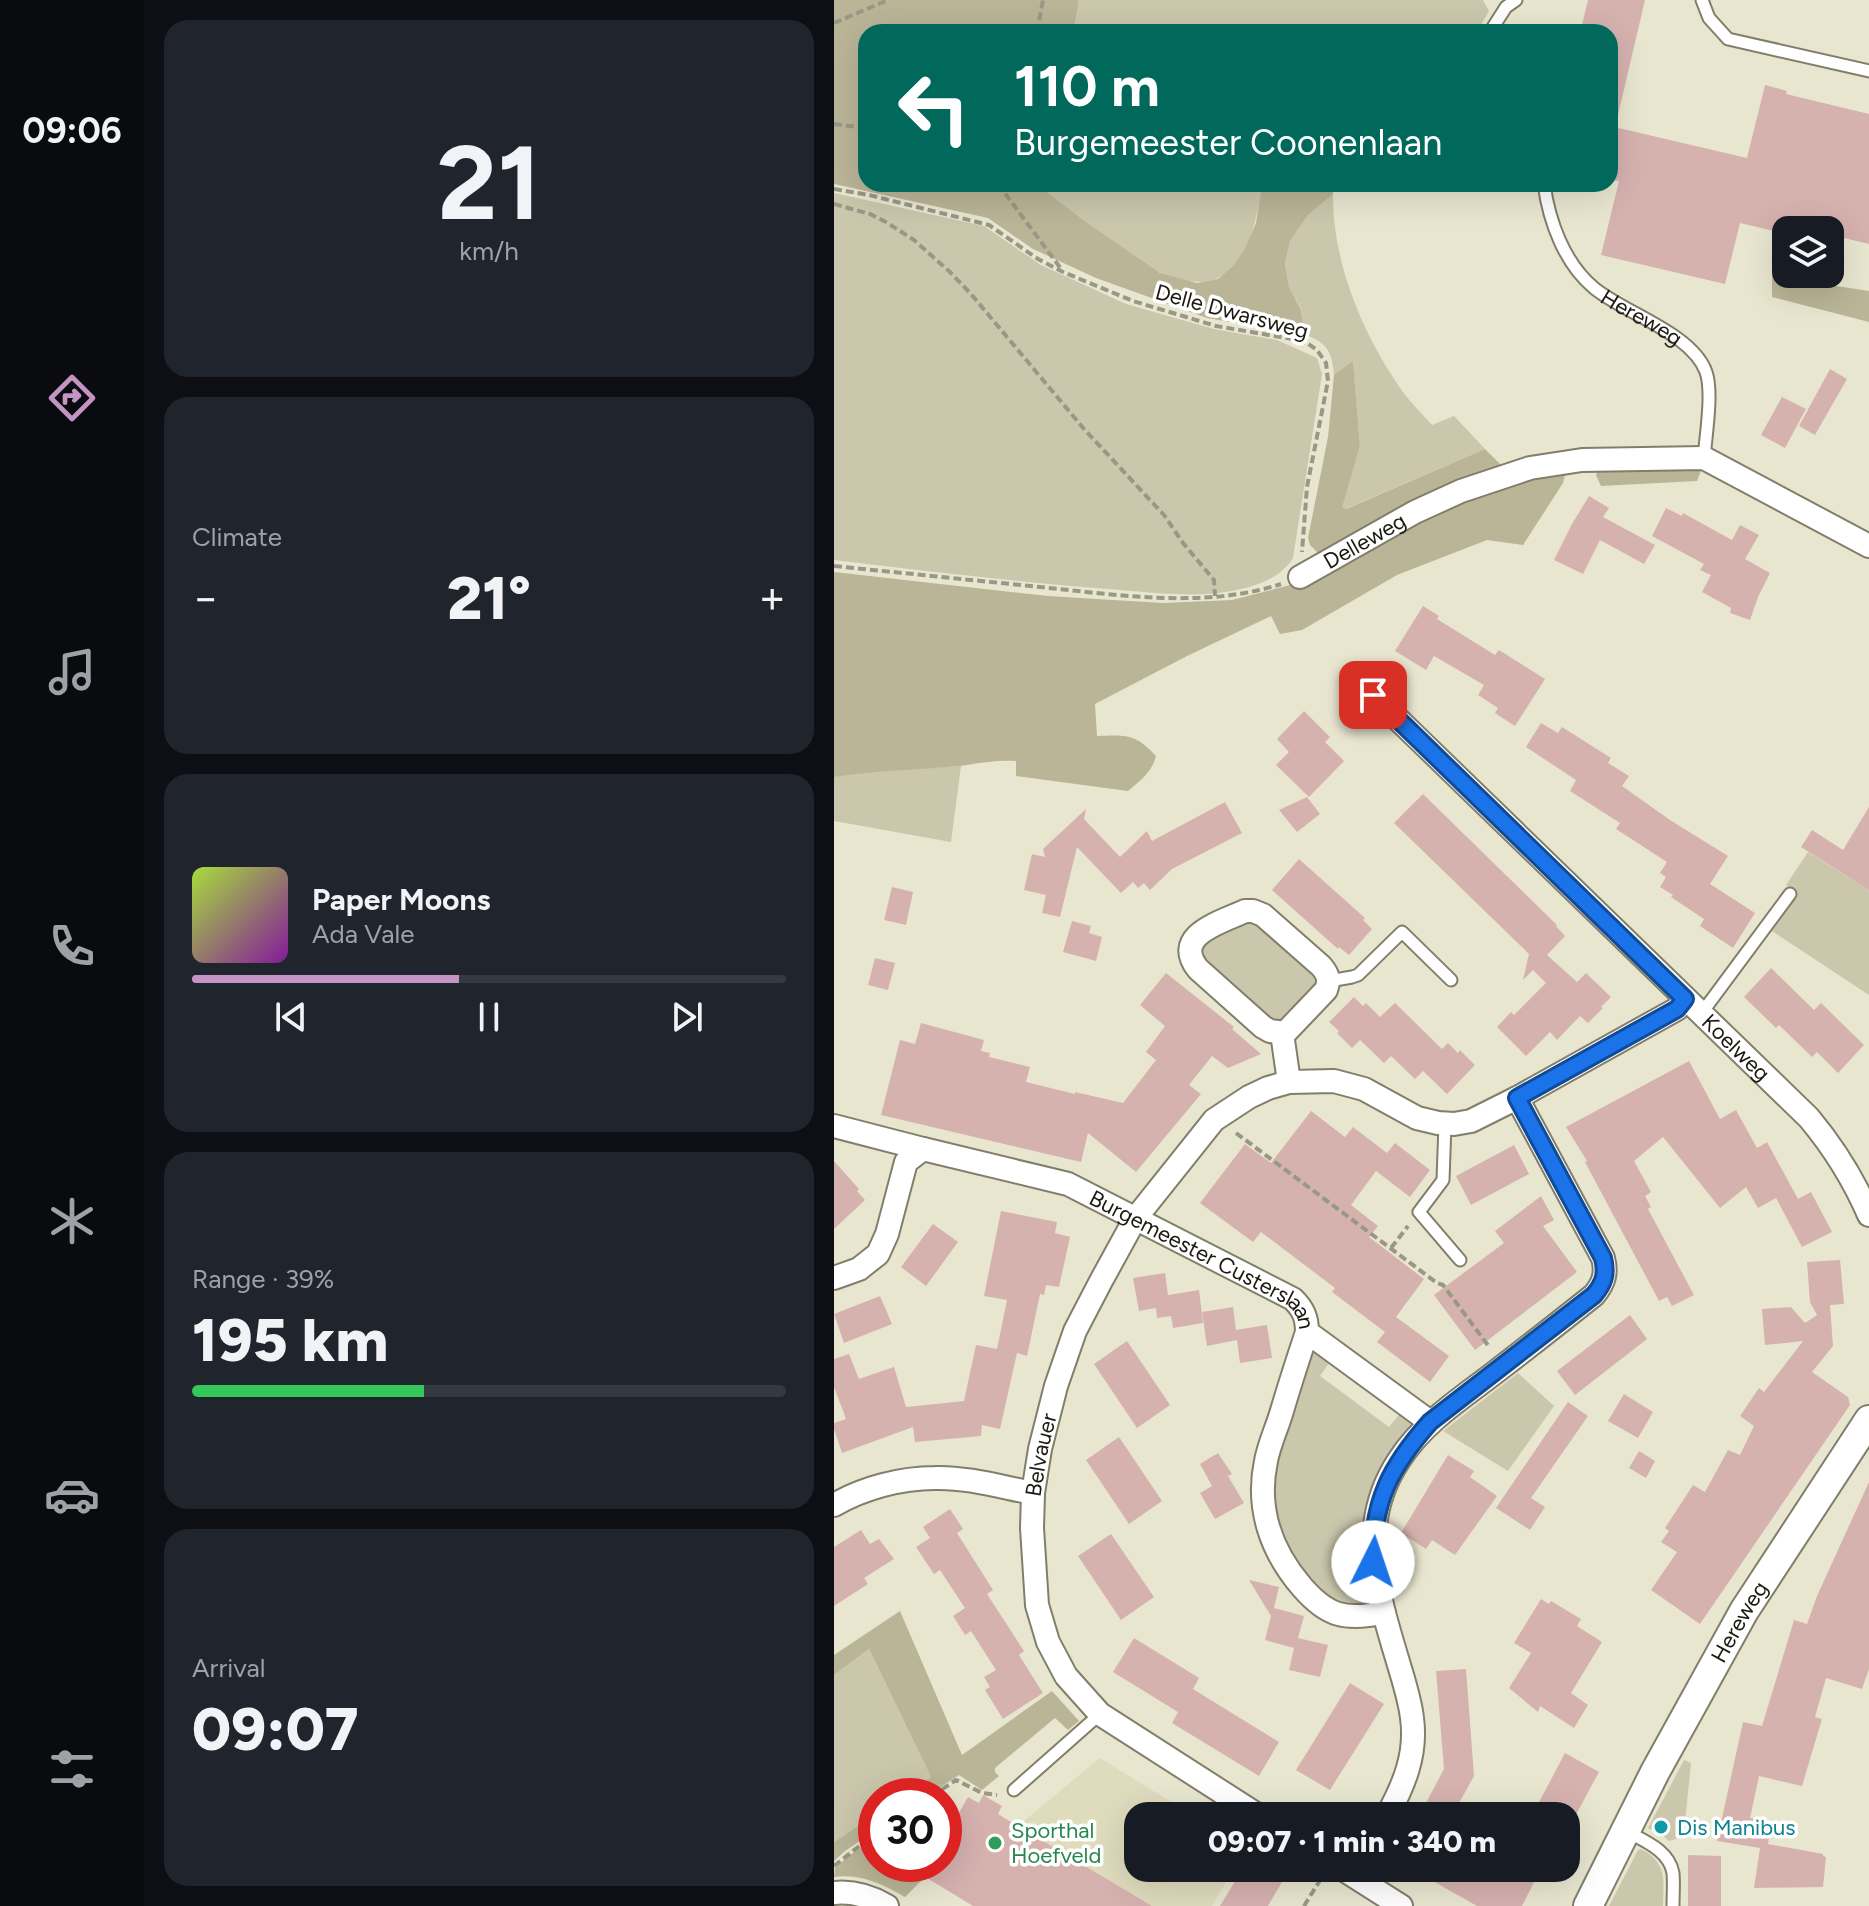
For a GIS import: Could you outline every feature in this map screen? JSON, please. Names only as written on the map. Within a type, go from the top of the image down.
[{"type":"street","name":"Delleweg","points":[[1300,577],[1415,512],[1461,491],[1530,468],[1582,460],[1704,458],[1869,546]]},
{"type":"street","name":"Koelweg","points":[[1373,695],[1809,1118],[1847,1169],[1867,1207]]},
{"type":"street","points":[[1245,911],[1258,912],[1326,971],[1329,981],[1323,994],[1289,1030],[1282,1033],[1263,1027],[1198,969],[1191,958],[1193,939],[1245,911]]},
{"type":"street","points":[[1445,1124],[1471,1121],[1677,1009],[1692,1007]]},
{"type":"street","points":[[1282,1033],[1289,1082]]},
{"type":"street","name":"Belvauer","points":[[1237,1802],[1100,1714],[1066,1676],[1048,1642],[1037,1605],[1033,1493],[1040,1449],[1056,1386],[1075,1331],[1135,1219],[1216,1118],[1268,1088],[1289,1082],[1334,1081],[1364,1089],[1417,1118],[1445,1124]]},
{"type":"street","points":[[1395,1802],[1410,1764],[1413,1719],[1373,1562],[1379,1503],[1397,1462],[1430,1422],[1594,1295],[1605,1278],[1603,1258],[1517,1098]]},
{"type":"street","name":"Burgemeester Custerslaan","points":[[834,1126],[1068,1184],[1293,1299],[1301,1306],[1306,1316],[1307,1332],[1266,1459],[1262,1482],[1263,1508],[1269,1533],[1290,1573],[1320,1604],[1336,1615],[1349,1617],[1384,1613]]},
{"type":"street","points":[[834,1278],[859,1269],[878,1254],[887,1234],[906,1162],[923,1149]]},
{"type":"street","points":[[1307,1332],[1430,1422]]},
{"type":"street","name":"Hereweg","points":[[1588,1906],[1655,1772],[1744,1611],[1869,1420]]},
{"type":"street","points":[[834,1505],[873,1488],[935,1478],[1033,1493]]},
{"type":"street","points":[[1366,1882],[1401,1906]]},
{"type":"street","points":[[834,1893],[858,1893],[887,1906]]},
{"type":"lane","points":[[1495,24],[1506,7],[1516,0]]},
{"type":"lane","points":[[1702,0],[1709,18],[1728,39],[1869,71]]},
{"type":"lane","name":"Hereweg","points":[[1546,192],[1557,235],[1572,264],[1594,289],[1680,341],[1700,359],[1709,388],[1704,458]]},
{"type":"lane","points":[[1692,1007],[1790,894]]},
{"type":"lane","points":[[1329,981],[1358,975],[1402,932],[1451,980]]},
{"type":"lane","points":[[1445,1124],[1443,1180],[1419,1212],[1460,1260]]},
{"type":"lane","points":[[1014,1790],[1100,1714]]},
{"type":"lane","points":[[1625,1831],[1656,1848],[1668,1859],[1673,1873],[1673,1906]]},
{"type":"path","points":[[834,23],[888,0]]},
{"type":"path","points":[[1038,24],[1043,0]]},
{"type":"path","points":[[834,124],[858,127]]},
{"type":"path","name":"Delle Dwarsweg","points":[[834,189],[989,225],[1038,259],[1133,301],[1216,326],[1292,339],[1317,350],[1326,363],[1328,381],[1307,487],[1300,577]]},
{"type":"path","points":[[1004,192],[1063,272]]},
{"type":"path","points":[[834,204],[886,222],[914,240],[960,283],[1084,429],[1164,515],[1214,580],[1215,596]]},
{"type":"path","name":"Delleweg","points":[[834,566],[1134,596],[1215,596],[1270,587],[1300,577]]},
{"type":"path","points":[[1216,1118],[1443,1285],[1503,1366]]},
{"type":"path","points":[[1391,1249],[1419,1212]]},
{"type":"path","points":[[962,1783],[982,1793],[1005,1797],[1014,1790]]},
{"type":"path","points":[[834,1866],[858,1847]]},
{"type":"path","points":[[1304,1906],[1319,1882]]},
{"type":"shaded area","points":[[834,0],[1078,0],[1075,24],[858,24],[858,189],[834,184]]},
{"type":"shaded area","points":[[1078,0],[1483,0],[1489,11],[1482,24],[1075,24]]},
{"type":"shaded area","points":[[870,192],[1047,192],[1160,273],[1197,283],[1218,279],[1233,266],[1256,223],[1261,192],[1333,192],[1308,215],[1290,241],[1285,264],[1289,287],[1301,310],[1304,329],[1298,332],[1207,318],[1096,278],[1033,249],[988,218]]},
{"type":"shaded area","points":[[1047,192],[1261,192],[1255,223],[1246,247],[1231,268],[1207,281],[1191,281],[1161,273]]},
{"type":"shaded area","points":[[834,193],[984,226],[1041,265],[1126,304],[1214,329],[1277,340],[1317,358],[1322,374],[1293,558],[1288,565],[1276,576],[1254,586],[1221,593],[1189,594],[1040,583],[834,560]]},
{"type":"shaded area","points":[[1333,194],[1334,220],[1344,272],[1375,348],[1406,396],[1432,425],[1454,416],[1485,449],[1345,509],[1341,507],[1360,446],[1353,362],[1334,375],[1331,357],[1325,346],[1298,332],[1304,328],[1301,309],[1289,287],[1285,264],[1290,241],[1308,215]]},
{"type":"shaded area","points":[[1844,287],[1869,291],[1869,322],[1772,297],[1772,288]]},
{"type":"shaded area","points":[[1353,361],[1360,446],[1342,507],[1346,509],[1485,449],[1502,466],[1433,491],[1362,536],[1320,555],[1310,545],[1308,538],[1328,437],[1334,375]]},
{"type":"shaded area","points":[[1567,467],[1563,483],[1523,545],[1487,540],[1397,575],[1302,630],[1280,634],[1271,616],[1095,704],[1097,736],[1116,735],[1136,739],[1156,756],[1149,771],[1128,791],[1016,776],[1016,761],[834,777],[834,572],[1048,596],[1163,603],[1232,600],[1298,583],[1414,518]]},
{"type":"shaded area","points":[[1599,467],[1702,468],[1697,481],[1601,486],[1596,475]]},
{"type":"shaded area","points":[[961,766],[951,842],[834,821],[834,777],[863,772]]},
{"type":"shaded area","points":[[1808,852],[1869,890],[1869,995],[1769,929],[1796,893],[1786,885]]},
{"type":"shaded area","points":[[1254,917],[1320,979],[1290,1020],[1274,1025],[1201,963],[1200,942]]},
{"type":"shaded area","points":[[1313,1345],[1332,1359],[1320,1376],[1389,1427],[1402,1411],[1415,1423],[1397,1447],[1369,1598],[1361,1607],[1333,1602],[1304,1578],[1275,1523],[1272,1474]]},
{"type":"shaded area","points":[[1518,1373],[1554,1406],[1508,1471],[1443,1431]]},
{"type":"shaded area","points":[[900,1611],[962,1755],[1052,1691],[1079,1721],[1068,1730],[1055,1718],[995,1768],[999,1776],[982,1790],[959,1775],[954,1778],[930,1778],[869,1649],[834,1675],[834,1655]]},
{"type":"shaded area","points":[[869,1649],[931,1777],[858,1778],[858,1826],[834,1842],[834,1675]]},
{"type":"shaded area","points":[[1100,1758],[1171,1802],[1124,1802],[1124,1882],[1226,1882],[1212,1906],[1049,1906],[1018,1826]]},
{"type":"shaded area","points":[[1684,1760],[1691,1763],[1684,1832],[1679,1838],[1669,1841],[1662,1835],[1670,1829],[1667,1821],[1661,1818],[1654,1824],[1654,1831],[1648,1828]]},
{"type":"shaded area","points":[[858,1826],[858,1842],[834,1861],[834,1842]]},
{"type":"shaded area","points":[[1641,1849],[1660,1866],[1663,1906],[1609,1906],[1638,1850]]},
{"type":"shaded area","points":[[858,1850],[858,1878],[834,1877],[835,1868]]},
{"type":"shaded area","points":[[874,1882],[920,1882],[905,1897]]},
{"type":"building","points":[[1588,0],[1645,0],[1618,115],[1618,24],[1582,24]]},
{"type":"building","points":[[1765,85],[1787,91],[1786,94],[1869,114],[1869,244],[1844,238],[1844,216],[1772,216],[1772,231],[1740,223],[1725,284],[1601,255],[1618,192],[1618,128],[1747,158]]},
{"type":"building","points":[[1830,369],[1847,379],[1815,435],[1799,426]]},
{"type":"building","points":[[1782,397],[1806,409],[1785,448],[1761,435]]},
{"type":"building","points":[[1589,496],[1609,508],[1603,517],[1655,545],[1644,564],[1600,540],[1583,574],[1554,560]]},
{"type":"building","points":[[1666,508],[1682,516],[1683,513],[1732,540],[1740,525],[1759,535],[1745,559],[1770,573],[1750,620],[1730,613],[1731,608],[1702,592],[1711,575],[1700,570],[1704,564],[1652,536]]},
{"type":"building","points":[[1423,606],[1439,616],[1437,619],[1495,655],[1499,650],[1545,679],[1515,726],[1495,713],[1498,708],[1478,695],[1484,685],[1434,656],[1426,670],[1395,651]]},
{"type":"building","points":[[1304,711],[1330,737],[1325,742],[1344,761],[1309,797],[1276,765],[1289,752],[1277,739]]},
{"type":"building","points":[[1541,723],[1558,733],[1562,727],[1611,758],[1608,763],[1629,776],[1622,786],[1728,856],[1710,884],[1755,913],[1733,948],[1700,926],[1704,919],[1660,887],[1666,877],[1660,873],[1667,862],[1616,829],[1620,823],[1570,791],[1576,780],[1526,747]]},
{"type":"building","points":[[1423,794],[1557,925],[1565,936],[1547,955],[1577,982],[1586,973],[1611,997],[1588,1023],[1580,1016],[1557,1040],[1550,1032],[1526,1056],[1497,1027],[1511,1012],[1514,1015],[1546,983],[1533,970],[1523,980],[1529,954],[1394,823]]},
{"type":"building","points":[[1307,797],[1320,814],[1297,832],[1279,810]]},
{"type":"building","points":[[1225,802],[1242,833],[1172,869],[1150,890],[1144,883],[1138,888],[1133,882],[1121,893],[1077,847],[1060,917],[1042,913],[1046,895],[1024,890],[1032,854],[1045,857],[1043,849],[1086,809],[1084,819],[1120,857],[1147,831],[1152,841]]},
{"type":"building","points":[[1869,807],[1869,890],[1801,847],[1812,830],[1843,850]]},
{"type":"building","points":[[1299,859],[1365,918],[1363,920],[1372,929],[1349,955],[1338,949],[1272,890]]},
{"type":"building","points":[[892,887],[913,892],[906,925],[884,920]]},
{"type":"building","points":[[1072,921],[1091,926],[1089,933],[1102,937],[1096,961],[1063,952]]},
{"type":"building","points":[[875,958],[895,963],[888,990],[868,985]]},
{"type":"building","points":[[1771,968],[1814,1010],[1821,1003],[1864,1045],[1838,1073],[1817,1052],[1812,1057],[1779,1025],[1776,1028],[1744,997]]},
{"type":"building","points":[[1166,973],[1234,1027],[1232,1029],[1261,1054],[1228,1068],[1212,1056],[1189,1085],[1201,1094],[1136,1172],[1088,1133],[1081,1162],[881,1115],[900,1040],[915,1044],[921,1023],[984,1040],[981,1051],[990,1053],[989,1057],[1030,1067],[1026,1082],[1123,1103],[1156,1060],[1146,1052],[1165,1026],[1140,1005]]},
{"type":"building","points":[[1354,997],[1363,1006],[1366,1003],[1380,1017],[1395,1003],[1442,1049],[1448,1043],[1475,1065],[1447,1094],[1423,1071],[1415,1079],[1391,1056],[1384,1063],[1360,1040],[1352,1048],[1329,1022]]},
{"type":"building","points":[[1689,1061],[1720,1119],[1736,1110],[1757,1148],[1767,1142],[1798,1199],[1811,1192],[1832,1232],[1802,1247],[1776,1198],[1758,1208],[1746,1187],[1720,1208],[1663,1137],[1634,1161],[1651,1192],[1645,1196],[1651,1207],[1648,1209],[1694,1295],[1672,1306],[1667,1297],[1659,1301],[1587,1161],[1566,1127]]},
{"type":"building","points":[[1311,1111],[1345,1137],[1353,1127],[1387,1153],[1395,1143],[1430,1170],[1410,1197],[1376,1171],[1351,1205],[1378,1226],[1369,1237],[1424,1279],[1396,1317],[1449,1356],[1430,1382],[1377,1342],[1385,1332],[1332,1292],[1335,1288],[1261,1232],[1253,1242],[1200,1203],[1245,1144],[1271,1163]]},
{"type":"building","points":[[1514,1145],[1529,1174],[1471,1205],[1456,1176]]},
{"type":"building","points":[[834,1161],[865,1200],[834,1229]]},
{"type":"building","points":[[1541,1196],[1554,1220],[1543,1226],[1577,1272],[1475,1350],[1434,1295],[1504,1243],[1495,1231]]},
{"type":"building","points":[[1001,1211],[1057,1222],[1055,1233],[1070,1237],[1059,1287],[1046,1285],[1044,1295],[1040,1294],[1027,1356],[1017,1353],[1000,1429],[982,1425],[981,1436],[915,1442],[913,1427],[842,1453],[834,1423],[846,1419],[834,1387],[834,1359],[849,1354],[859,1379],[894,1367],[906,1407],[964,1401],[976,1345],[997,1349],[1007,1300],[984,1296]]},
{"type":"building","points":[[933,1224],[958,1242],[926,1286],[901,1267]]},
{"type":"building","points":[[1840,1260],[1844,1304],[1830,1305],[1833,1346],[1812,1372],[1848,1397],[1850,1405],[1700,1624],[1651,1590],[1677,1552],[1661,1542],[1669,1531],[1665,1528],[1693,1485],[1705,1492],[1728,1450],[1740,1455],[1754,1426],[1740,1416],[1759,1388],[1764,1392],[1803,1341],[1765,1345],[1762,1309],[1791,1307],[1805,1323],[1817,1315],[1810,1302],[1807,1262]]},
{"type":"building","points":[[1165,1273],[1168,1295],[1199,1290],[1203,1323],[1173,1328],[1171,1316],[1157,1318],[1156,1308],[1139,1311],[1133,1278]]},
{"type":"building","points":[[880,1296],[892,1324],[844,1343],[834,1314]]},
{"type":"building","points":[[1233,1307],[1236,1330],[1267,1325],[1272,1358],[1240,1363],[1237,1340],[1207,1346],[1202,1312]]},
{"type":"building","points":[[1630,1315],[1647,1339],[1575,1395],[1557,1371]]},
{"type":"building","points":[[1127,1341],[1170,1405],[1137,1428],[1094,1364]]},
{"type":"building","points":[[1624,1394],[1653,1412],[1638,1438],[1608,1421]]},
{"type":"building","points":[[1568,1402],[1588,1416],[1531,1498],[1545,1507],[1530,1530],[1496,1508]]},
{"type":"building","points":[[1119,1437],[1162,1501],[1129,1524],[1086,1460]]},
{"type":"building","points":[[1639,1451],[1655,1461],[1646,1478],[1629,1468]]},
{"type":"building","points":[[1218,1453],[1232,1474],[1228,1476],[1244,1503],[1215,1519],[1200,1493],[1212,1486],[1200,1464]]},
{"type":"building","points":[[1448,1455],[1474,1471],[1470,1477],[1497,1496],[1455,1555],[1432,1540],[1426,1549],[1401,1533]]},
{"type":"building","points":[[1869,1482],[1869,1669],[1862,1689],[1826,1678],[1815,1717],[1822,1719],[1802,1786],[1759,1776],[1750,1818],[1771,1822],[1768,1844],[1823,1854],[1826,1857],[1823,1887],[1754,1888],[1760,1848],[1717,1841],[1743,1722],[1762,1726],[1794,1620],[1807,1624]]},
{"type":"building","points":[[950,1509],[963,1529],[957,1533],[993,1590],[987,1594],[1024,1651],[1019,1655],[1043,1693],[1003,1719],[985,1690],[990,1687],[984,1677],[996,1670],[971,1631],[965,1635],[953,1616],[965,1608],[940,1570],[934,1574],[916,1547],[930,1538],[923,1527]]},
{"type":"building","points":[[861,1530],[870,1544],[879,1539],[894,1559],[864,1578],[868,1584],[834,1606],[834,1547]]},
{"type":"building","points":[[1111,1534],[1154,1597],[1121,1620],[1078,1556]]},
{"type":"building","points":[[1249,1580],[1279,1587],[1274,1608],[1304,1616],[1298,1638],[1328,1645],[1320,1677],[1289,1670],[1294,1648],[1265,1640],[1271,1616]]},
{"type":"building","points":[[1541,1599],[1549,1604],[1551,1601],[1581,1619],[1577,1626],[1602,1642],[1571,1693],[1588,1705],[1574,1728],[1540,1706],[1538,1712],[1509,1688],[1531,1653],[1514,1643]]},
{"type":"building","points":[[1134,1638],[1199,1678],[1193,1689],[1279,1742],[1259,1776],[1172,1723],[1178,1712],[1113,1672]]},
{"type":"building","points":[[1466,1669],[1474,1776],[1460,1802],[1426,1802],[1444,1769],[1436,1671]]},
{"type":"building","points":[[1350,1683],[1384,1704],[1330,1790],[1296,1770]]},
{"type":"building","points":[[1565,1753],[1599,1772],[1580,1807],[1580,1802],[1539,1802]]},
{"type":"building","name":"Sporthal Hoefveld","points":[[983,1795],[1002,1806],[998,1814],[1152,1906],[973,1906],[934,1882],[962,1882],[962,1807],[968,1797],[979,1803]]},
{"type":"building","points":[[1688,1855],[1721,1856],[1721,1906],[1688,1906]]},
{"type":"building","points":[[1235,1882],[1282,1882],[1268,1906],[1220,1906]]},
{"type":"building","points":[[1435,1882],[1534,1882],[1522,1906],[1477,1906]]},
{"type":"place","name":"Dis Manibus","points":[[1661,1827]]},
{"type":"place","name":"Sporthal Hoefveld","points":[[995,1843]]},
{"type":"route","points":[[1373,695],[1685,999],[1677,1009],[1517,1098],[1603,1258],[1605,1278],[1594,1295],[1430,1422],[1413,1441],[1397,1462],[1379,1503],[1373,1562]]}]
